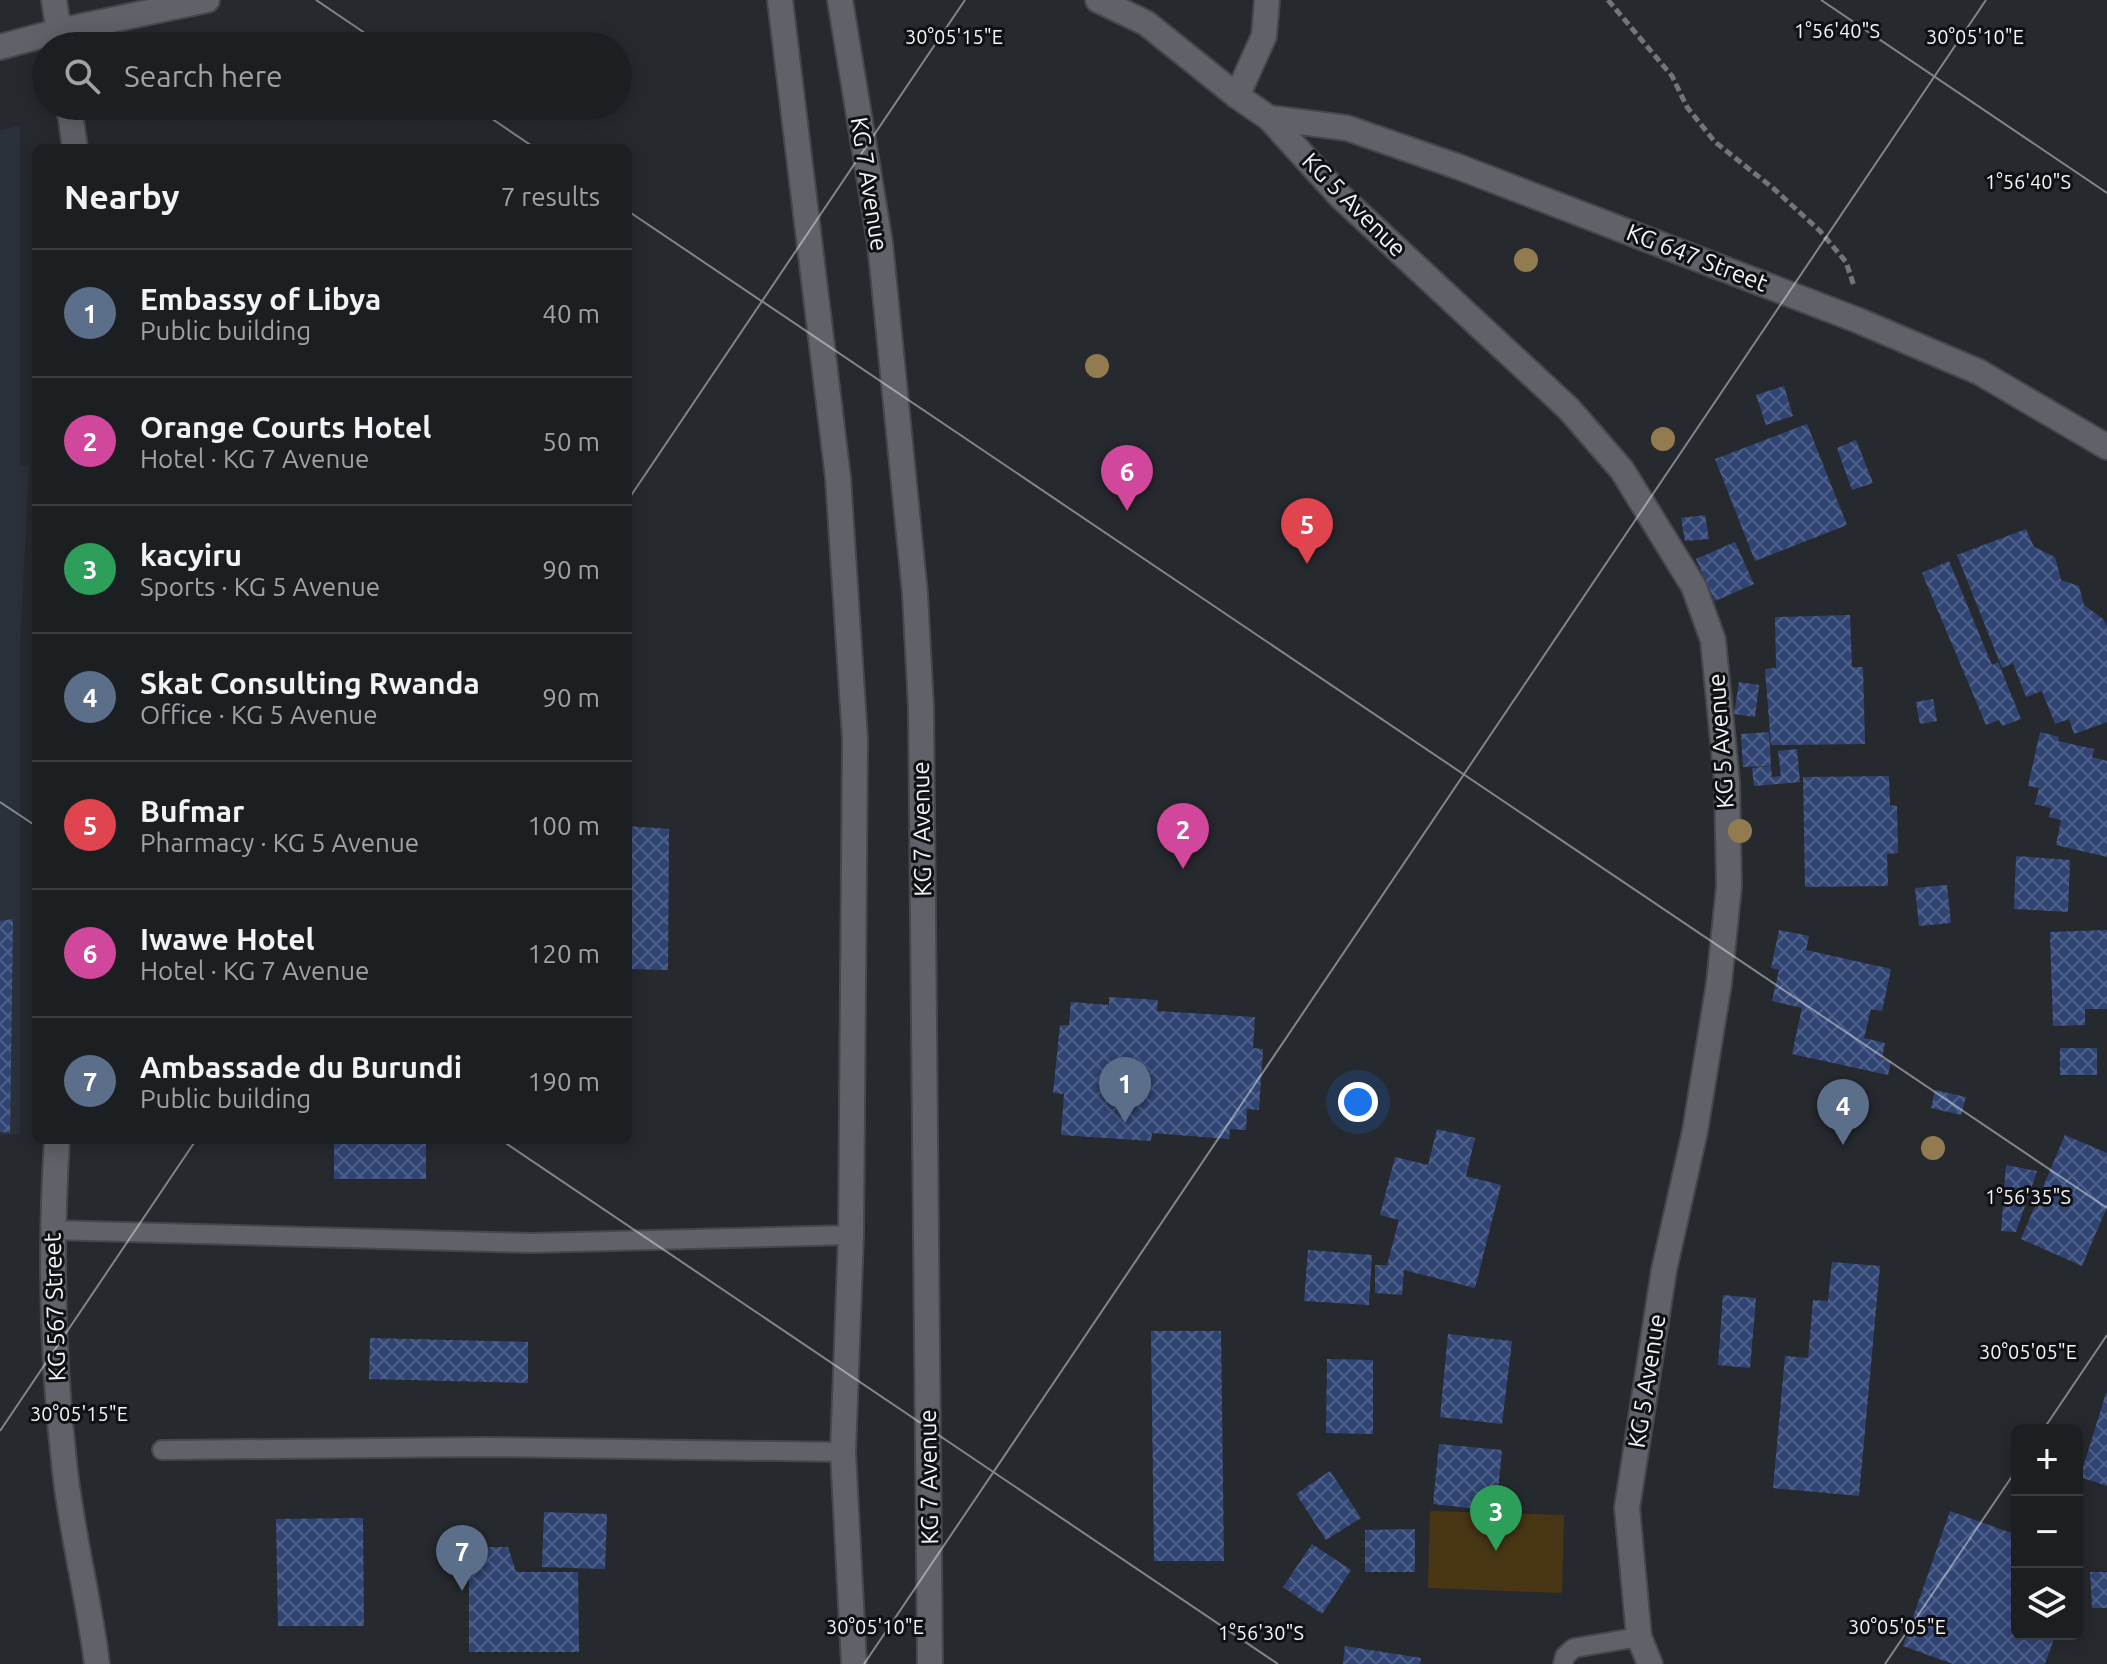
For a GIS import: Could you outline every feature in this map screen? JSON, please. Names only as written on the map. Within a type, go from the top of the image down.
[{"type":"street","points":[[54,0],[59,32]]},
{"type":"street","points":[[86,32],[207,0]]},
{"type":"street","points":[[780,0],[838,478],[855,739],[851,1235],[843,1452],[854,1664]]},
{"type":"street","name":"KG 7 Avenue","points":[[840,0],[880,243],[916,622],[921,707],[930,1664]]},
{"type":"street","name":"KG 5 Avenue","points":[[1098,0],[1146,23],[1269,118],[1341,197],[1569,409],[1622,470],[1694,587],[1713,640],[1727,782],[1729,886],[1719,983],[1695,1131],[1664,1270],[1627,1508],[1639,1637],[1650,1664]]},
{"type":"street","points":[[1237,96],[1264,36],[1267,0]]},
{"type":"street","points":[[0,47],[32,43]]},
{"type":"street","name":"KG 647 Street","points":[[1269,118],[1347,128],[1459,167],[1857,320],[1979,372],[2107,447]]},
{"type":"street","points":[[71,120],[74,144]]},
{"type":"street","name":"KG 567 Street","points":[[57,1144],[51,1230],[54,1338],[65,1472],[97,1664]]},
{"type":"lane","points":[[51,1230],[531,1243],[851,1235]]},
{"type":"lane","points":[[162,1450],[484,1447],[843,1452]]},
{"type":"lane","points":[[1563,1664],[1565,1656],[1574,1648],[1639,1637]]},
{"type":"path","points":[[1608,0],[1672,76],[1687,107],[1715,142],[1799,210],[1846,262],[1854,282],[1857,320]]},
{"type":"shaded area","points":[[20,125],[20,465],[29,466],[20,648],[20,1134],[0,1135],[0,131]]},
{"type":"shaded area","points":[[1430,1511],[1564,1515],[1562,1593],[1428,1588]]},
{"type":"building","points":[[1784,386],[1793,416],[1766,425],[1756,395]]},
{"type":"building","points":[[1807,424],[1847,525],[1755,561],[1715,459]]},
{"type":"building","points":[[1856,440],[1873,483],[1852,490],[1837,448]]},
{"type":"building","points":[[1705,515],[1709,539],[1685,541],[1681,518]]},
{"type":"building","points":[[2026,529],[2034,547],[2055,557],[2061,580],[2079,586],[2084,605],[2103,619],[2107,626],[2107,722],[2074,734],[2069,719],[2055,724],[2042,691],[2026,697],[2013,663],[2002,668],[1957,555]]},
{"type":"building","points":[[1735,542],[1754,584],[1715,601],[1696,559]]},
{"type":"building","points":[[1949,561],[1992,665],[1998,662],[2021,719],[2002,726],[1999,720],[1986,725],[1922,573]]},
{"type":"building","points":[[1850,615],[1852,667],[1863,667],[1865,744],[1771,745],[1765,669],[1776,668],[1775,617]]},
{"type":"building","points":[[1739,682],[1759,685],[1755,717],[1734,714]]},
{"type":"building","points":[[1933,699],[1937,721],[1920,724],[1916,702]]},
{"type":"building","points":[[1769,732],[1771,766],[1743,767],[1741,734]]},
{"type":"building","points":[[2040,732],[2059,737],[2058,741],[2094,749],[2092,757],[2107,761],[2107,857],[2056,845],[2061,820],[2049,817],[2051,808],[2035,804],[2039,788],[2028,786]]},
{"type":"building","points":[[1797,749],[1800,782],[1754,786],[1752,768],[1771,766],[1772,777],[1781,776],[1778,751]]},
{"type":"building","points":[[1889,776],[1890,805],[1897,806],[1898,853],[1887,854],[1888,886],[1805,887],[1803,777]]},
{"type":"building","points":[[632,826],[669,829],[668,970],[632,969]]},
{"type":"building","points":[[2016,856],[2070,860],[2068,912],[2014,909]]},
{"type":"building","points":[[1947,885],[1951,923],[1919,926],[1915,888]]},
{"type":"building","points":[[13,919],[10,1133],[0,1132],[0,921]]},
{"type":"building","points":[[1779,930],[1809,936],[1806,950],[1891,969],[1882,1011],[1871,1009],[1864,1038],[1885,1043],[1882,1059],[1891,1061],[1888,1075],[1792,1054],[1802,1008],[1772,1001],[1779,970],[1771,968]]},
{"type":"building","points":[[2107,930],[2107,1009],[2085,1009],[2085,1025],[2053,1026],[2050,932]]},
{"type":"building","points":[[1109,997],[1158,1000],[1157,1011],[1255,1017],[1253,1048],[1263,1049],[1259,1110],[1247,1109],[1246,1130],[1230,1129],[1229,1139],[1152,1133],[1151,1141],[1061,1135],[1064,1094],[1053,1093],[1060,1025],[1069,1025],[1071,1002],[1109,1005]]},
{"type":"building","points":[[2060,1048],[2097,1048],[2097,1075],[2060,1075]]},
{"type":"building","points":[[1935,1090],[1966,1097],[1961,1115],[1931,1108]]},
{"type":"building","points":[[1437,1129],[1475,1138],[1466,1176],[1501,1185],[1475,1288],[1404,1270],[1402,1295],[1375,1293],[1375,1265],[1387,1265],[1399,1220],[1380,1215],[1395,1157],[1428,1165]]},
{"type":"building","points":[[2065,1135],[2107,1153],[2107,1207],[2082,1266],[2021,1239]]},
{"type":"building","points":[[334,1144],[426,1144],[426,1179],[334,1179]]},
{"type":"building","points":[[2006,1165],[2037,1171],[2016,1232],[2001,1231]]},
{"type":"building","points":[[1308,1250],[1372,1255],[1369,1305],[1304,1301]]},
{"type":"building","points":[[1832,1262],[1880,1266],[1859,1496],[1773,1488],[1785,1356],[1808,1358],[1813,1300],[1828,1301]]},
{"type":"building","points":[[1723,1295],[1756,1298],[1750,1368],[1718,1365]]},
{"type":"building","points":[[1151,1331],[1221,1331],[1224,1561],[1154,1561]]},
{"type":"building","points":[[1448,1334],[1512,1341],[1502,1424],[1440,1417]]},
{"type":"building","points":[[370,1338],[528,1342],[528,1383],[369,1379]]},
{"type":"building","points":[[1327,1359],[1373,1360],[1373,1434],[1326,1433]]},
{"type":"building","points":[[2106,1393],[2107,1486],[2083,1478],[2083,1467]]},
{"type":"building","points":[[1439,1444],[1502,1450],[1496,1511],[1433,1504]]},
{"type":"building","points":[[1330,1471],[1361,1518],[1326,1540],[1296,1494]]},
{"type":"building","points":[[1950,1511],[2011,1533],[2011,1640],[2054,1640],[2045,1664],[1953,1664],[1903,1646]]},
{"type":"building","points":[[544,1512],[607,1514],[605,1569],[542,1567]]},
{"type":"building","points":[[363,1518],[364,1626],[278,1626],[276,1519]]},
{"type":"building","points":[[1415,1529],[1415,1572],[1365,1572],[1365,1530]]},
{"type":"building","points":[[1312,1544],[1351,1570],[1322,1614],[1283,1587]]},
{"type":"building","points":[[469,1547],[508,1547],[516,1572],[578,1572],[579,1652],[469,1652]]},
{"type":"building","points":[[2090,1572],[2107,1572],[2107,1608],[2092,1608]]},
{"type":"building","points":[[1345,1646],[1421,1658],[1420,1664],[1343,1664]]},
{"type":"place","name":"Iwawe Hotel","points":[[1127,511]]},
{"type":"place","name":"Bufmar","points":[[1307,564]]},
{"type":"place","name":"Orange Courts Hotel","points":[[1183,869]]},
{"type":"place","name":"Embassy of Libya","points":[[1125,1123]]},
{"type":"place","name":"Skat Consulting Rwanda","points":[[1843,1145]]},
{"type":"place","name":"kacyiru","points":[[1496,1551]]},
{"type":"place","name":"Ambassade du Burundi","points":[[462,1591]]}]
